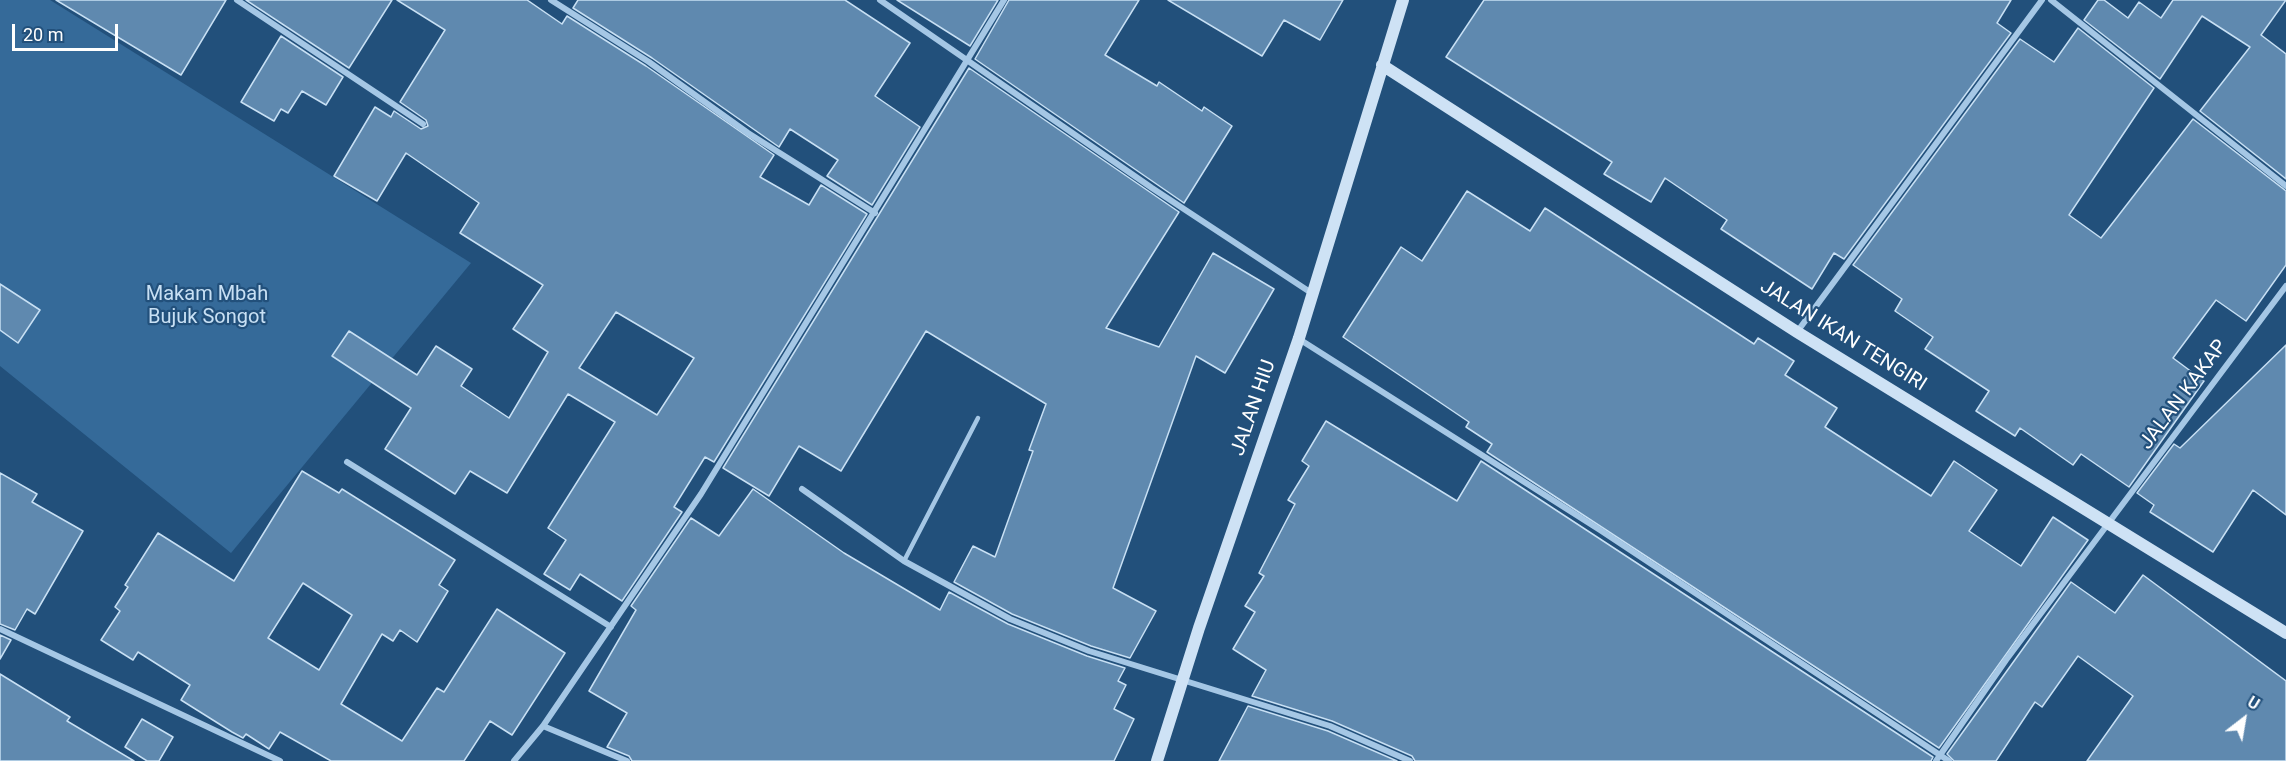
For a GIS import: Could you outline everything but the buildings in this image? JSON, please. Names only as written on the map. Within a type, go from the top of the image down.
[{"type":"main road","name":"JALAN HIU","points":[[1157,761],[1199,627],[1299,338],[1403,0]]},
{"type":"main road","name":"JALAN IKAN TENGIRI","points":[[1382,65],[1797,332],[2286,633]]},
{"type":"street","points":[[237,0],[423,124]]},
{"type":"street","points":[[551,0],[650,62],[748,133],[875,213]]},
{"type":"street","points":[[880,0],[1152,188],[1312,294]]},
{"type":"street","points":[[514,761],[543,726],[700,494],[1004,0]]},
{"type":"street","points":[[1797,332],[2039,3],[2030,0]]},
{"type":"street","points":[[2051,0],[2286,186]]},
{"type":"street","name":"JALAN KAKAP","points":[[1938,758],[2006,660],[2286,286]]},
{"type":"street","points":[[1299,338],[1600,530],[1938,758],[1949,761]]},
{"type":"street","points":[[347,462],[611,627]]},
{"type":"street","points":[[802,489],[904,561],[1010,619],[1089,651],[1330,726],[1410,761]]},
{"type":"street","points":[[0,629],[280,761]]},
{"type":"street","points":[[543,726],[627,761]]},
{"type":"lane","points":[[904,561],[978,418]]},
{"type":"green space","name":"Makam Mbah Bujuk Songot","points":[[0,0],[50,0],[471,263],[231,553],[0,366]]}]
